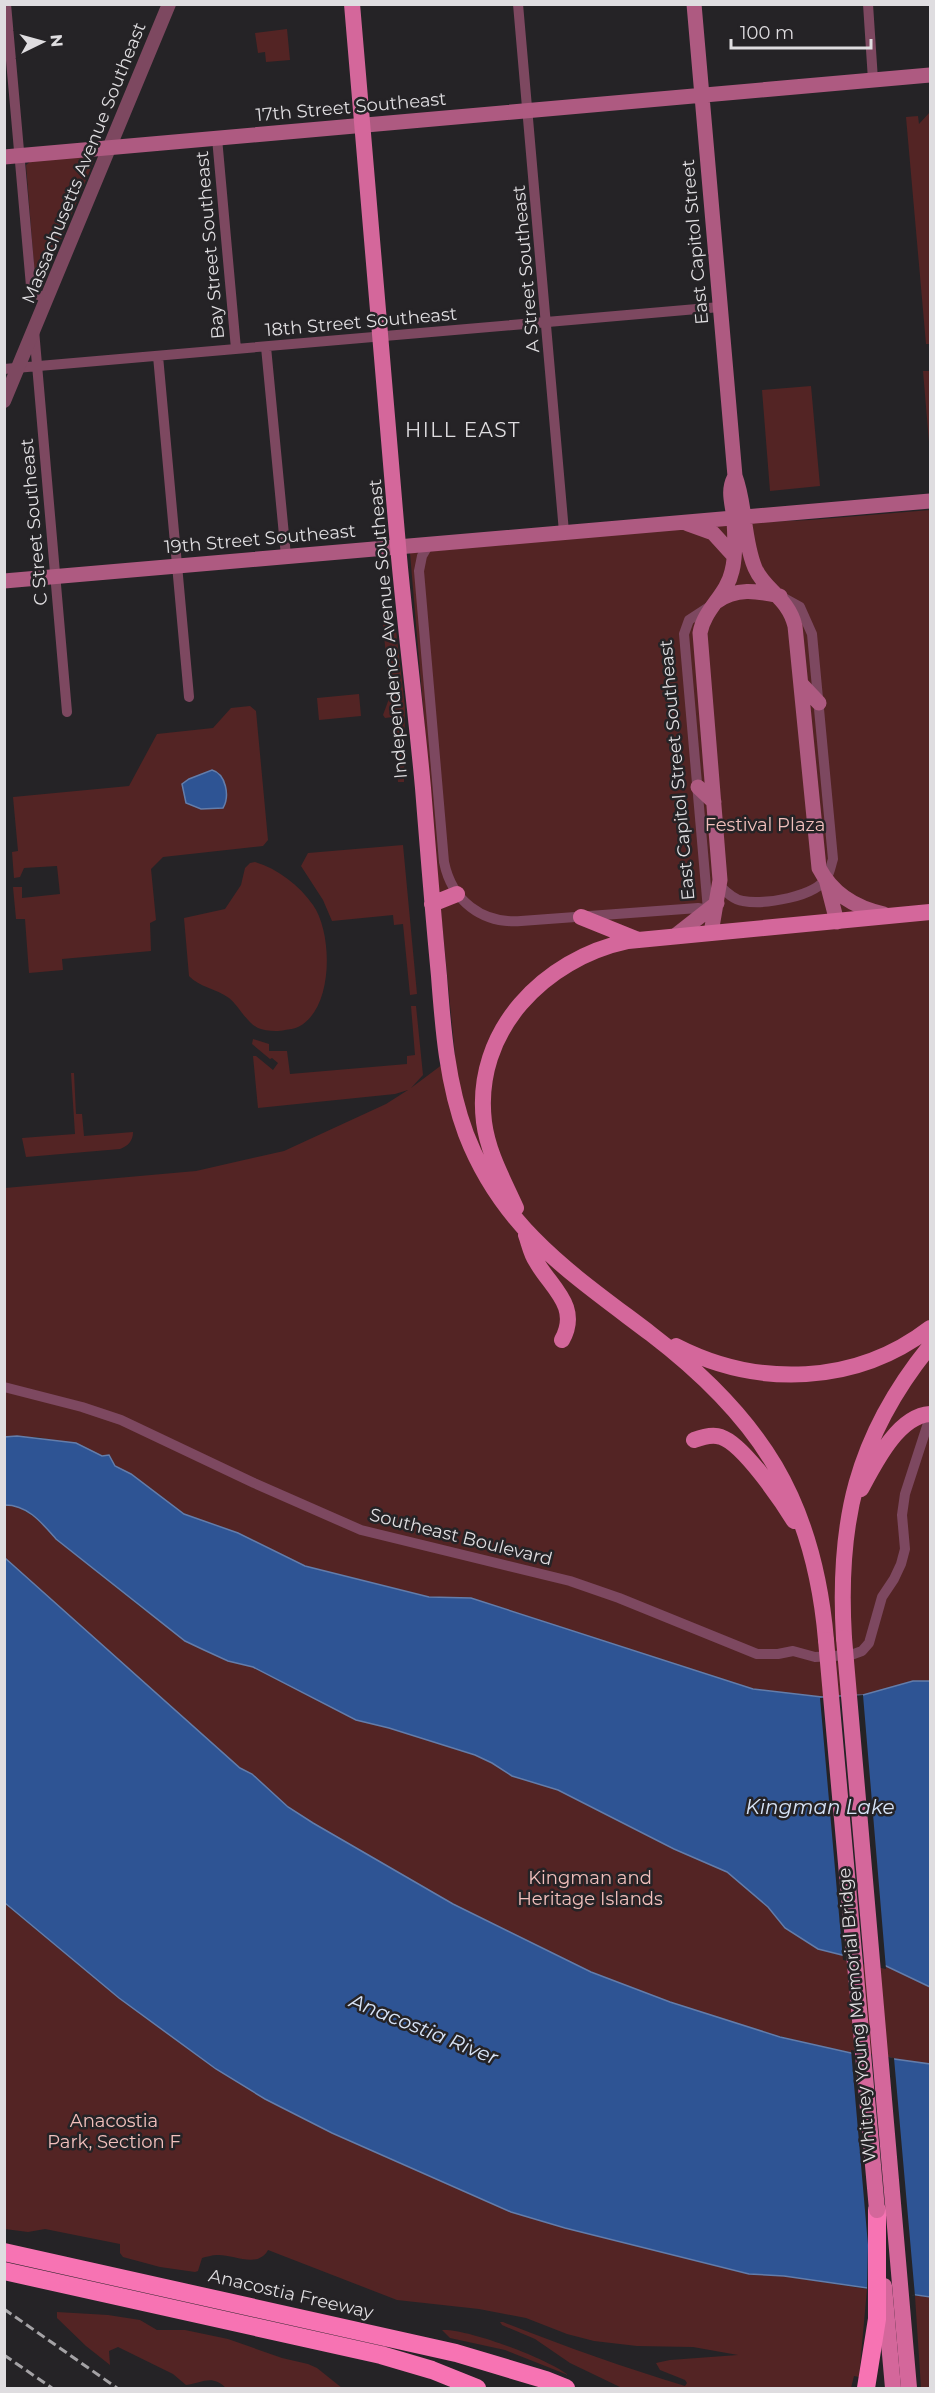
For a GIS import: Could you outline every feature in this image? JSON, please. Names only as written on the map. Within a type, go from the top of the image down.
[{"type":"highway","points":[[866,2388],[877,2319],[878,2210]]},
{"type":"highway","name":"Anacostia Freeway","points":[[4,2252],[456,2353],[560,2386],[576,2388]]},
{"type":"highway","points":[[4,2271],[381,2355],[432,2370],[477,2388]]},
{"type":"main road","name":"Independence Avenue Southeast","points":[[352,4],[399,546],[421,688],[432,809],[432,904],[448,1066],[462,1123],[477,1160],[495,1181],[525,1230],[568,1273],[649,1332],[718,1392],[764,1447],[800,1513],[817,1569],[823,1602],[826,1640]]},
{"type":"main road","name":"East Capitol Street","points":[[694,4],[735,476],[742,497],[739,517]]},
{"type":"main road","name":"17th Street Southeast","points":[[12,156],[930,75]]},
{"type":"main road","name":"19th Street Southeast","points":[[4,581],[930,501]]},
{"type":"main road","name":"East Capitol Street Southeast","points":[[675,936],[713,906],[720,886],[700,640],[703,619],[729,580],[739,517]]},
{"type":"main road","points":[[739,517],[757,571],[780,596],[791,613],[795,626],[817,858],[826,879],[837,922]]},
{"type":"main road","points":[[681,522],[713,533],[733,555]]},
{"type":"main road","points":[[712,605],[726,596],[745,591],[780,596]]},
{"type":"main road","points":[[802,685],[819,703]]},
{"type":"main road","points":[[698,787],[714,802]]},
{"type":"main road","points":[[826,879],[840,895],[854,905],[890,915]]},
{"type":"main road","points":[[432,904],[457,894]]},
{"type":"main road","points":[[711,933],[713,906]]},
{"type":"main road","name":"Independence Avenue Southeast","points":[[495,1181],[483,1114],[492,1057],[503,1030],[520,1004],[559,968],[583,955],[611,945],[639,940],[930,912]]},
{"type":"main road","points":[[581,917],[639,940]]},
{"type":"main road","points":[[525,1230],[535,1261],[557,1291],[567,1310],[567,1328],[562,1340]]},
{"type":"main road","points":[[649,1332],[713,1362],[750,1372],[788,1375],[816,1374],[858,1365],[898,1348],[930,1328]]},
{"type":"main road","points":[[846,1532],[851,1500],[875,1432],[898,1390],[930,1346]]},
{"type":"main road","points":[[846,1532],[858,1495],[888,1445],[915,1417],[930,1415]]},
{"type":"main road","points":[[694,1440],[720,1436],[730,1442],[762,1476],[788,1511],[803,1535],[817,1569]]},
{"type":"main road","name":"Whitney Young Memorial Bridge","points":[[846,1532],[843,1571],[844,1638],[909,2388]]},
{"type":"main road","name":"Whitney Young Memorial Bridge","points":[[826,1640],[893,2388]]},
{"type":"street","points":[[6,4],[12,156],[31,288],[36,294],[47,298]]},
{"type":"street","name":"Massachusetts Avenue Southeast","points":[[4,401],[11,368],[34,330],[169,4]]},
{"type":"street","name":"A Street Southeast","points":[[518,4],[564,532]]},
{"type":"street","points":[[868,4],[873,80]]},
{"type":"street","name":"Bay Street Southeast","points":[[217,138],[236,349]]},
{"type":"street","name":"18th Street Southeast","points":[[11,368],[720,307]]},
{"type":"street","name":"C Street Southeast","points":[[34,330],[67,712]]},
{"type":"street","points":[[266,347],[286,556]]},
{"type":"street","points":[[158,356],[189,697]]},
{"type":"street","name":"Independence Avenue Southeast","points":[[421,688],[419,571],[422,556],[429,544]]},
{"type":"street","points":[[720,886],[740,901],[796,897],[826,879],[833,853],[814,641],[800,607],[780,596]]},
{"type":"street","name":"East Capitol Street Southeast","points":[[712,605],[689,620],[684,634],[698,787],[713,906]]},
{"type":"street","name":"Independence Avenue Southeast","points":[[432,809],[445,868],[457,894]]},
{"type":"street","points":[[457,894],[477,912],[498,921],[513,922],[713,906]]},
{"type":"street","name":"Southeast Boulevard","points":[[4,1387],[82,1407],[121,1420],[254,1483],[361,1530],[570,1581],[619,1598],[757,1654],[793,1651],[815,1657],[851,1655],[862,1651],[869,1643],[882,1597],[901,1564],[905,1549],[902,1515],[905,1494],[930,1415]]},
{"type":"green space","points":[[287,29],[290,60],[266,62],[265,52],[258,53],[255,33]]},
{"type":"green space","points":[[930,112],[930,344],[926,344],[906,117],[918,116],[919,124]]},
{"type":"green space","points":[[91,156],[94,161],[40,290],[36,290],[26,165],[31,161]]},
{"type":"green space","points":[[923,371],[930,371],[930,454]]},
{"type":"green space","points":[[811,386],[820,486],[770,491],[762,390]]},
{"type":"green space","name":"Festival Plaza","points":[[930,510],[930,1681],[913,1681],[863,1695],[822,1697],[753,1689],[471,1598],[429,1597],[305,1566],[238,1533],[184,1514],[131,1474],[115,1466],[112,1461],[76,1443],[68,1444],[37,1437],[5,1437],[5,1188],[196,1171],[284,1151],[386,1104],[408,1090],[395,1094],[258,1108],[253,1056],[273,1070],[278,1063],[252,1044],[253,1039],[269,1044],[269,1051],[287,1051],[290,1074],[407,1064],[407,1056],[415,1055],[411,1006],[416,1006],[423,1075],[411,1088],[455,1055],[410,553],[739,523],[810,520]]},
{"type":"green space","points":[[392,621],[396,630],[405,707],[404,782],[398,782],[393,717],[385,718],[383,715],[390,696],[383,625]]},
{"type":"green space","points":[[359,694],[361,716],[319,720],[317,698]]},
{"type":"green space","points":[[250,706],[256,711],[268,840],[263,846],[163,857],[151,869],[156,920],[150,923],[151,951],[62,959],[63,970],[29,973],[25,919],[16,919],[13,887],[22,887],[22,898],[60,894],[57,866],[24,868],[20,877],[14,878],[12,852],[18,851],[13,797],[129,786],[157,734],[213,728],[231,708]]},
{"type":"green space","points":[[403,845],[417,994],[410,995],[403,924],[394,925],[393,915],[332,921],[323,900],[301,866],[308,853]]},
{"type":"green space","points":[[255,862],[280,873],[301,891],[313,905],[324,933],[327,951],[324,988],[310,1018],[293,1029],[275,1031],[258,1028],[229,998],[189,976],[184,918],[225,909],[241,885],[245,868]]},
{"type":"green space","points":[[71,1073],[74,1073],[76,1114],[82,1114],[84,1136],[133,1132],[131,1141],[120,1149],[26,1157],[22,1138],[75,1134]]},
{"type":"green space","name":"Kingman and Heritage Islands","points":[[5,1505],[15,1505],[38,1519],[56,1539],[143,1609],[228,1661],[253,1667],[356,1720],[475,1755],[512,1776],[558,1790],[674,1849],[727,1872],[768,1907],[785,1928],[818,1949],[886,1966],[930,1987],[930,2064],[870,2056],[810,2044],[752,2028],[647,1994],[570,1962],[385,1952],[88,1633],[5,1558]]},
{"type":"green space","name":"Anacostia Park, Section F","points":[[4,1903],[119,1998],[216,2069],[265,2099],[332,2133],[511,2212],[565,2228],[749,2274],[784,2276],[867,2289],[859,2377],[854,2376],[851,2388],[622,2388],[570,2363],[535,2339],[502,2325],[500,2322],[685,2386],[687,2383],[685,2380],[660,2370],[656,2363],[738,2355],[693,2347],[637,2346],[594,2341],[567,2334],[526,2318],[479,2309],[397,2300],[268,2250],[264,2256],[252,2260],[223,2255],[202,2258],[198,2271],[195,2272],[160,2267],[123,2257],[120,2253],[120,2244],[45,2229],[28,2232],[5,2229]]},
{"type":"green space","points":[[930,2286],[930,2388],[921,2388],[915,2296],[925,2296]]},
{"type":"green space","points":[[57,2312],[108,2315],[140,2320],[157,2330],[185,2330],[228,2339],[282,2358],[308,2364],[317,2368],[342,2388],[226,2388],[211,2380],[186,2385],[173,2374],[118,2347],[109,2351],[110,2365],[57,2318]]},
{"type":"green space","points":[[442,2330],[469,2334],[507,2346],[544,2361],[568,2375],[505,2350],[450,2338]]},
{"type":"water","points":[[212,770],[221,776],[225,786],[226,798],[223,808],[201,809],[186,803],[182,784]]},
{"type":"water","name":"Kingman Lake","points":[[17,1436],[76,1443],[102,1456],[109,1455],[115,1466],[131,1474],[184,1514],[238,1533],[305,1566],[429,1597],[471,1598],[753,1689],[822,1697],[863,1695],[913,1681],[930,1681],[930,1987],[886,1966],[818,1949],[785,1928],[768,1907],[727,1872],[674,1849],[558,1790],[512,1776],[475,1755],[356,1720],[253,1667],[228,1661],[185,1641],[56,1539],[34,1516],[21,1508],[5,1505],[4,1437]]},
{"type":"water","name":"Anacostia River","points":[[5,1558],[240,1768],[252,1774],[288,1807],[453,1904],[591,1972],[670,2002],[780,2037],[851,2053],[930,2064],[930,2297],[784,2276],[749,2274],[565,2228],[511,2212],[332,2133],[265,2099],[216,2069],[119,1998],[5,1903]]},
{"type":"pier","points":[[863,1695],[886,1969],[843,1960],[820,1698]]},
{"type":"pier","points":[[851,2050],[894,2058],[915,2296],[867,2289],[868,2245]]},
{"type":"railway","points":[[4,2309],[117,2388]]},
{"type":"railway","points":[[4,2355],[52,2388]]},
{"type":"district","name":"HILL EAST","points":[[463,430]]}]
